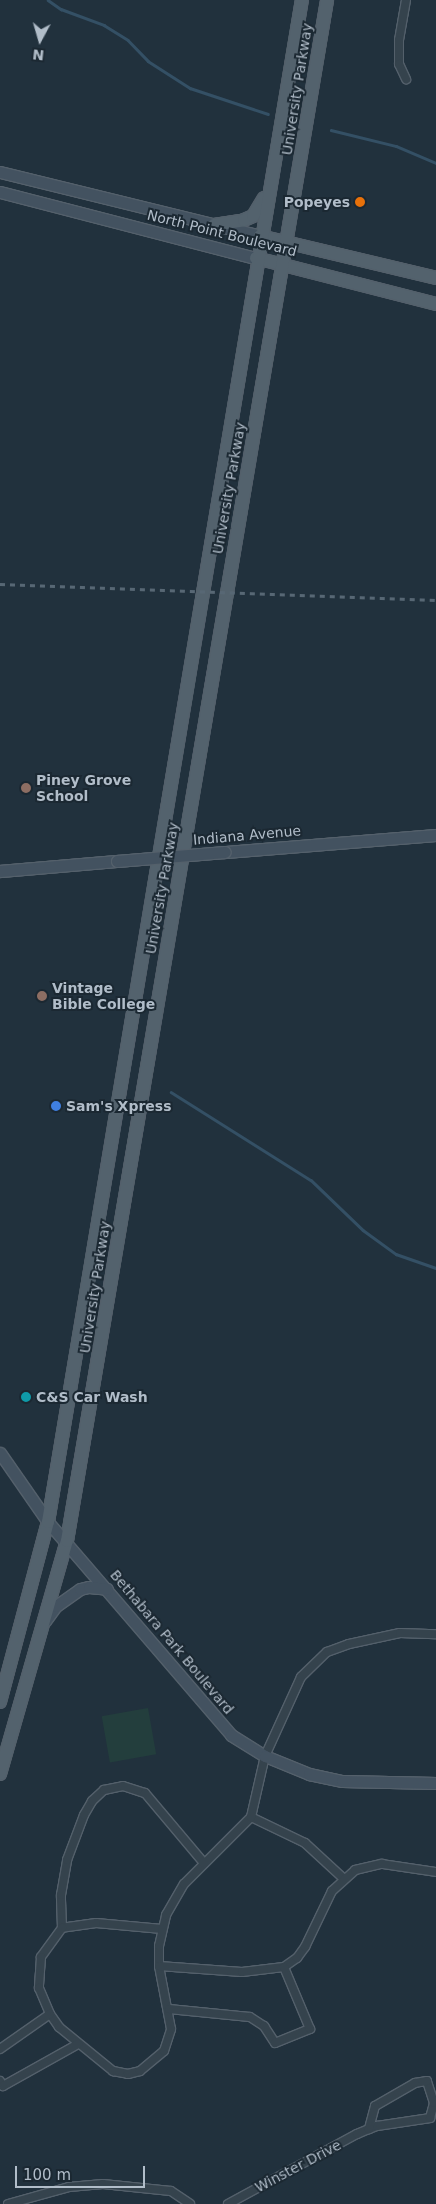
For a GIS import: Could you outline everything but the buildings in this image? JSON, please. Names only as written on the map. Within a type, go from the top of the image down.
[{"type":"main road","name":"University Parkway","points":[[0,1702],[48,1522],[256,258],[302,0]]},
{"type":"main road","name":"University Parkway","points":[[0,1774],[46,1621],[67,1541],[327,0]]},
{"type":"main road","name":"North Point Boulevard","points":[[0,172],[436,278]]},
{"type":"main road","points":[[214,225],[233,223],[253,216],[268,190]]},
{"type":"main road","name":"North Point Boulevard","points":[[0,192],[436,304]]},
{"type":"main road","name":"Indiana Avenue","points":[[0,871],[436,835]]},
{"type":"main road","name":"Bethabara Park Boulevard","points":[[0,1453],[48,1522],[67,1541],[210,1714],[231,1735],[265,1756],[309,1774],[342,1781],[436,1783]]},
{"type":"main road","points":[[46,1621],[56,1606],[80,1589],[89,1587],[107,1589]]},
{"type":"street","points":[[406,0],[399,40],[400,64],[406,79]]},
{"type":"street","points":[[162,1929],[96,1923],[62,1928],[44,1949],[39,1969],[39,1988],[50,2014],[78,2044],[113,2071],[128,2074],[140,2072],[164,2051],[171,2028],[169,2009],[159,1966],[162,1929],[179,1890],[252,1817],[265,1756],[300,1676],[327,1652],[349,1644],[400,1633],[436,1634]]},
{"type":"street","points":[[62,1928],[61,1895],[67,1860],[84,1815],[92,1801],[104,1790],[123,1786],[145,1793],[204,1863]]},
{"type":"street","points":[[252,1817],[305,1843],[343,1878]]},
{"type":"street","points":[[159,1966],[242,1972],[284,1967],[305,1947],[332,1891],[343,1878],[355,1870],[382,1864],[436,1872]]},
{"type":"street","points":[[169,2009],[250,2017],[264,2026],[275,2043],[310,2029],[284,1967]]},
{"type":"street","points":[[0,2049],[50,2014]]},
{"type":"street","points":[[0,2081],[3,2086],[78,2044]]},
{"type":"street","name":"Winster Drive","points":[[228,2204],[369,2129],[430,2118],[434,2103],[427,2081],[415,2082],[376,2106],[369,2129]]},
{"type":"street","points":[[8,2204],[69,2187],[103,2184],[171,2191],[190,2204]]},
{"type":"green space","points":[[148,1708],[156,1754],[110,1762],[102,1716]]},
{"type":"waterway","points":[[48,0],[61,9],[104,25],[128,40],[148,61],[190,88],[268,114]]},
{"type":"waterway","points":[[331,130],[396,146],[436,163]]},
{"type":"waterway","points":[[171,1092],[311,1180],[363,1230],[396,1254],[436,1268]]},
{"type":"railway","points":[[0,584],[436,600]]},
{"type":"place","name":"Popeyes","points":[[360,202]]},
{"type":"place","name":"Piney Grove School","points":[[26,788]]},
{"type":"place","name":"Vintage Bible College","points":[[42,996]]},
{"type":"place","name":"Sam's Xpress","points":[[56,1106]]},
{"type":"place","name":"C&S Car Wash","points":[[26,1397]]}]
